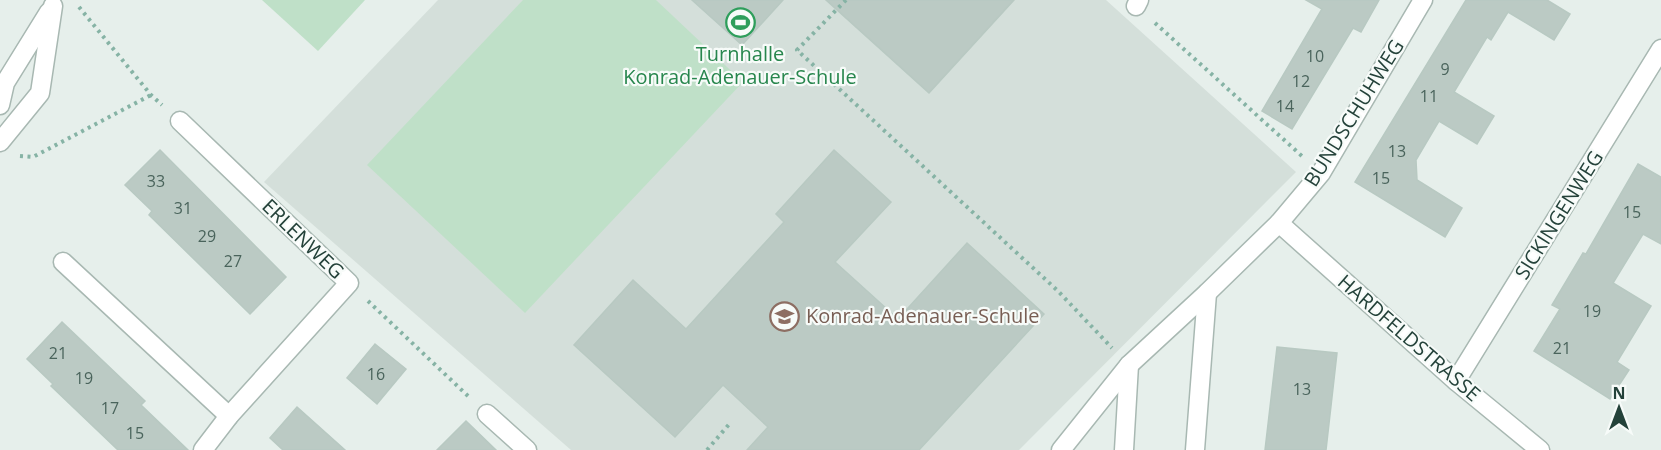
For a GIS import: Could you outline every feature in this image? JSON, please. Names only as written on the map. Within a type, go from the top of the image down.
[{"type":"street","name":"BUNDSCHUHWEG","points":[[1061,450],[1129,365],[1279,223],[1321,173],[1423,0]]},
{"type":"street","points":[[0,105],[5,83],[54,3]]},
{"type":"street","points":[[5,149],[40,93],[54,3]]},
{"type":"street","name":"SICKINGENWEG","points":[[1456,381],[1661,48]]},
{"type":"street","name":"ERLENWEG","points":[[180,121],[349,283],[229,416],[203,450]]},
{"type":"street","name":"HARDFELDSTRASSE","points":[[1279,223],[1531,447]]},
{"type":"street","points":[[63,262],[229,416]]},
{"type":"street","points":[[1196,450],[1207,293]]},
{"type":"street","points":[[1124,450],[1129,365]]},
{"type":"street","points":[[487,414],[527,450]]},
{"type":"path","points":[[74,0],[151,95],[180,121]]},
{"type":"path","points":[[846,0],[797,50],[1058,291],[1129,365]]},
{"type":"path","points":[[1137,3],[1321,173]]},
{"type":"path","points":[[5,149],[33,157],[151,95]]},
{"type":"path","points":[[349,283],[487,414]]},
{"type":"path","points":[[706,450],[731,422]]},
{"type":"shaded area","name":"Konrad-Adenauer-Schule","points":[[438,0],[1106,0],[1296,172],[1019,450],[571,450],[264,182]]},
{"type":"green space","points":[[262,0],[365,0],[318,51]]},
{"type":"green space","points":[[523,0],[656,0],[743,82],[525,313],[367,165]]},
{"type":"building","name":"Turnhalle Konrad-Adenauer-Schule","points":[[692,0],[783,0],[742,45]]},
{"type":"building","points":[[826,0],[1014,0],[929,93]]},
{"type":"building","points":[[1306,0],[1379,0],[1361,32],[1353,28],[1292,129],[1262,111],[1322,9]]},
{"type":"building","points":[[1466,0],[1547,0],[1570,14],[1554,40],[1508,12],[1491,40],[1487,37],[1454,92],[1494,116],[1477,144],[1439,121],[1416,160],[1417,180],[1462,208],[1445,237],[1355,182]]},
{"type":"building","points":[[160,150],[286,277],[250,314],[149,215],[152,211],[125,185]]},
{"type":"building","points":[[834,150],[891,202],[835,262],[898,319],[967,243],[1044,314],[919,450],[747,450],[768,427],[723,385],[675,437],[574,345],[633,280],[686,329],[784,222],[776,214]]},
{"type":"building","points":[[1638,164],[1661,177],[1661,244],[1643,234],[1613,283],[1651,306],[1617,362],[1629,370],[1610,399],[1534,351],[1560,309],[1552,305],[1583,253],[1586,254]]},
{"type":"building","points":[[62,322],[145,401],[141,405],[188,450],[118,450],[51,386],[53,384],[27,359]]},
{"type":"building","points":[[375,344],[406,369],[377,404],[347,378]]},
{"type":"building","points":[[1277,347],[1337,353],[1326,450],[1265,450]]},
{"type":"building","points":[[297,407],[345,450],[283,450],[270,438]]},
{"type":"building","points":[[466,421],[496,450],[437,450]]},
{"type":"place","name":"Turnhalle Konrad-Adenauer-Schule","points":[[740,23]]},
{"type":"place","name":"Konrad-Adenauer-Schule","points":[[785,316]]}]
